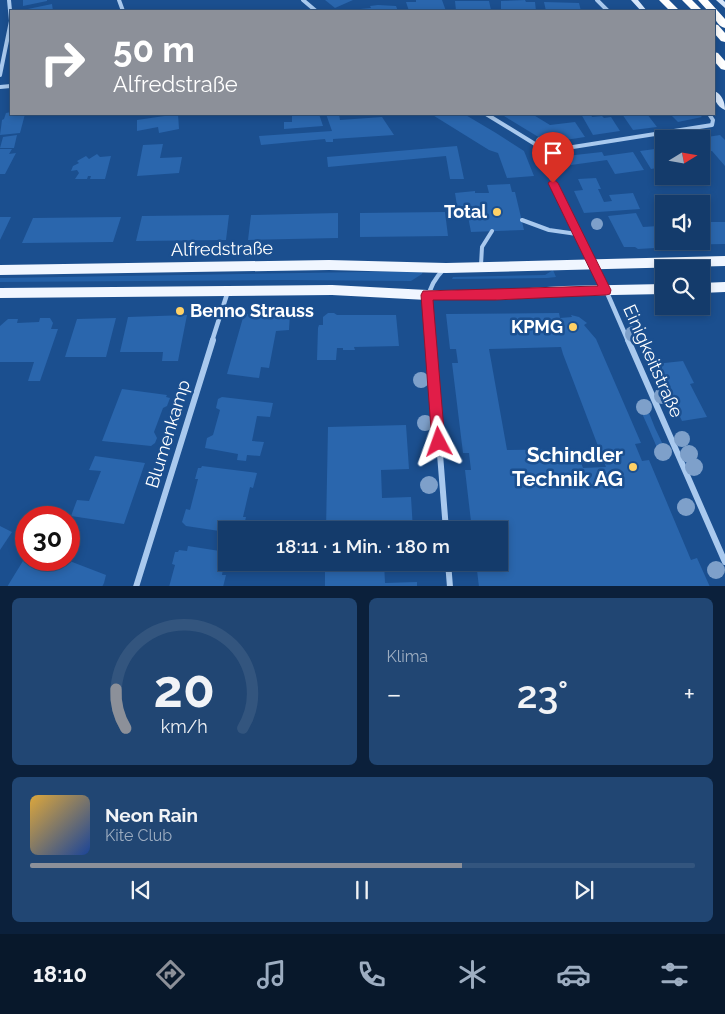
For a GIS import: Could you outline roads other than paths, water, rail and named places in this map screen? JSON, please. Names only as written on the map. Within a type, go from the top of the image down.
[{"type":"highway","points":[[664,0],[674,10]]},
{"type":"highway","points":[[687,0],[697,10]]},
{"type":"highway","points":[[704,0],[713,10]]},
{"type":"highway","points":[[715,12],[725,24]]},
{"type":"highway","points":[[715,28],[725,39]]},
{"type":"highway","points":[[715,55],[725,67]]},
{"type":"main road","points":[[634,0],[643,10]]},
{"type":"main road","points":[[719,0],[725,6]]},
{"type":"main road","points":[[715,94],[725,107]]},
{"type":"main road","name":"Alfredstraße","points":[[0,270],[329,265],[446,268],[725,261]]},
{"type":"main road","points":[[710,288],[725,287]]},
{"type":"main road","points":[[0,293],[332,290],[427,295],[495,295],[655,289]]},
{"type":"street","points":[[0,75],[10,21],[9,0]]},
{"type":"street","points":[[303,0],[315,10]]},
{"type":"street","points":[[597,0],[607,10]]},
{"type":"street","name":"Einigkeitstraße","points":[[488,115],[535,144],[577,234],[606,290],[722,551],[725,562]]},
{"type":"street","points":[[538,152],[712,125],[713,120],[710,115]]},
{"type":"street","points":[[445,521],[427,295],[436,277],[446,268]]},
{"type":"street","name":"Blumenkamp","points":[[136,586],[228,290]]},
{"type":"street","points":[[449,571],[450,586]]},
{"type":"lane","points":[[522,220],[549,230],[577,234]]},
{"type":"lane","points":[[481,267],[482,247],[492,231]]},
{"type":"place","name":"Total","points":[[497,212]]},
{"type":"place","name":"Benno Strauss","points":[[180,311]]},
{"type":"place","name":"KPMG","points":[[573,327]]},
{"type":"place","name":"Schindler Technik AG","points":[[633,467]]}]
